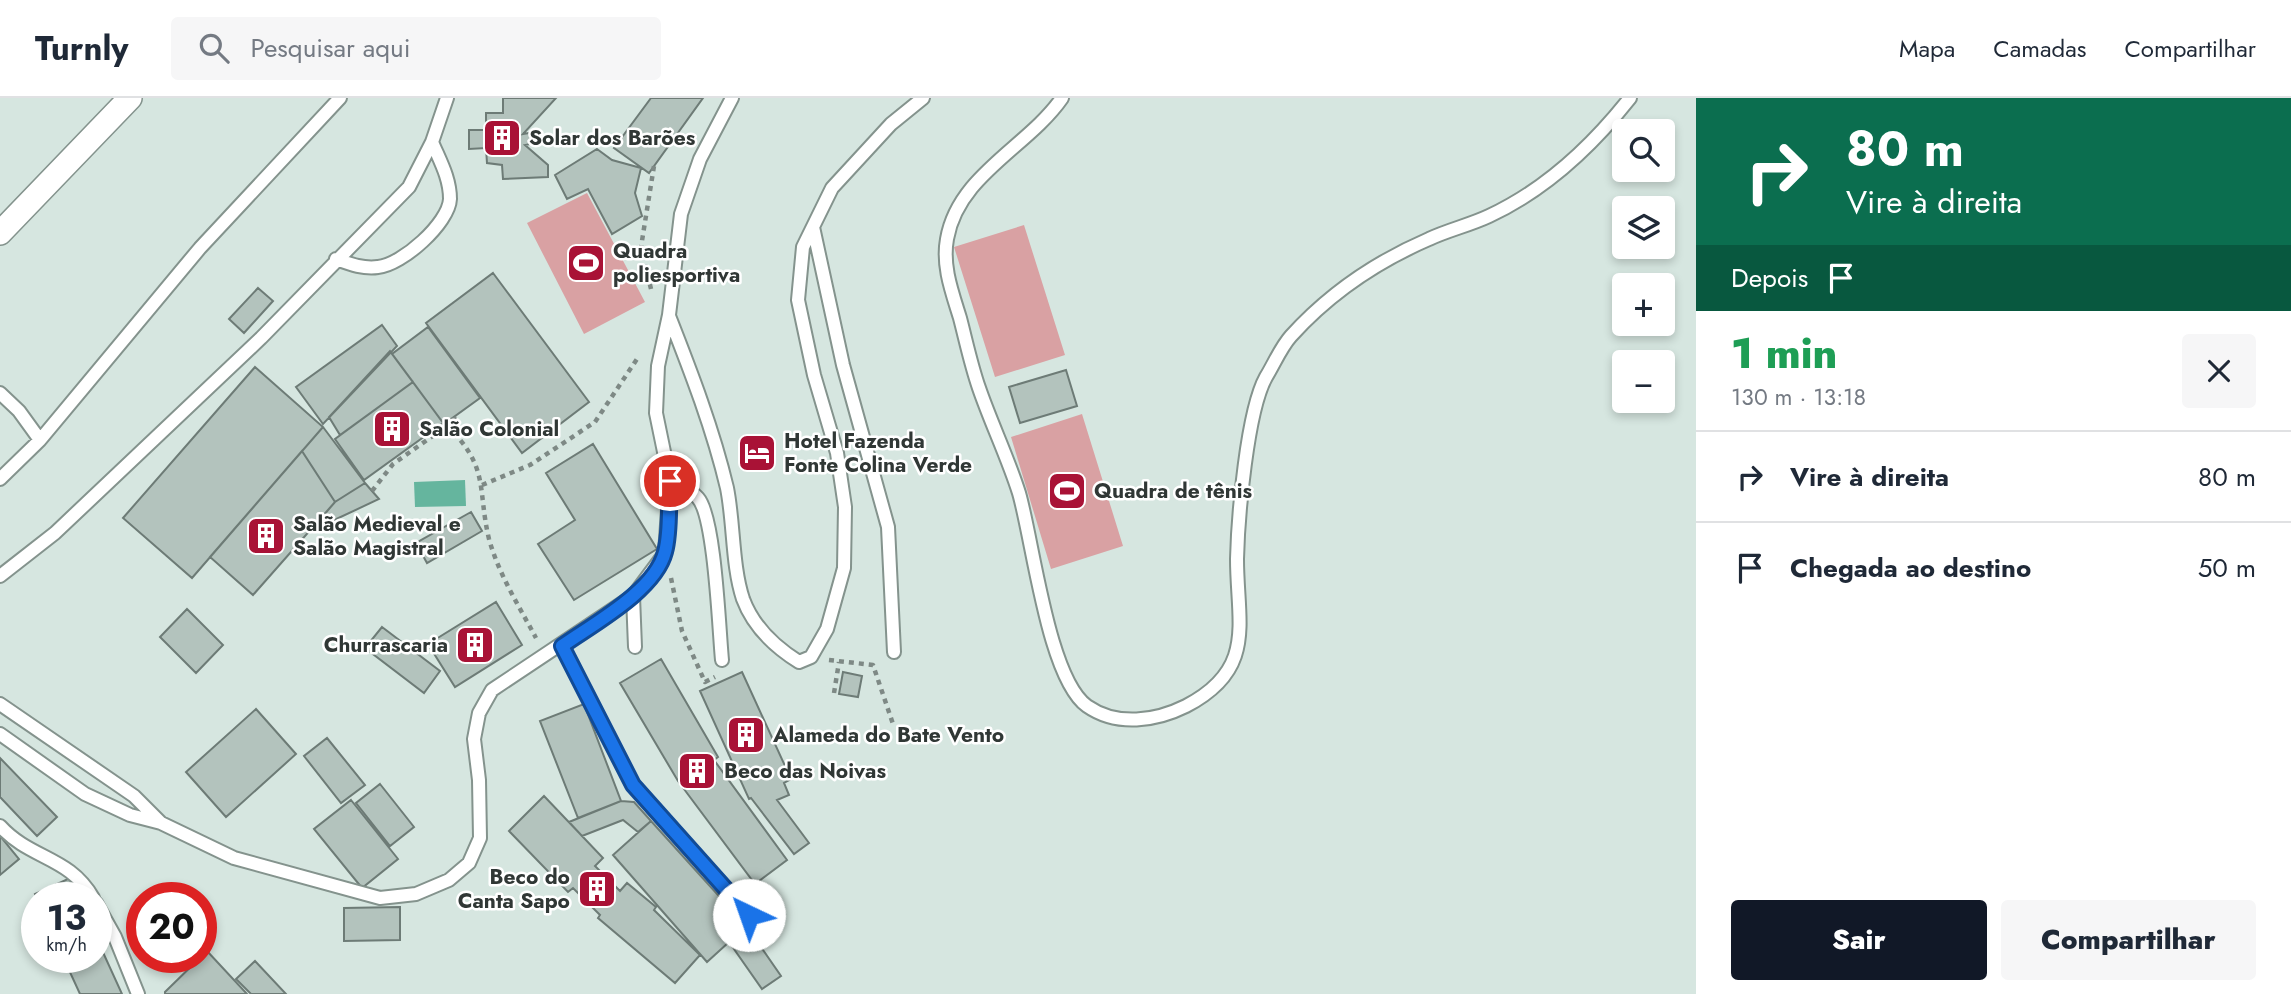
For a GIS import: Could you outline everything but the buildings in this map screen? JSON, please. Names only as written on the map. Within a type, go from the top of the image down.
[{"type":"street","points":[[104,98],[107,123]]},
{"type":"street","points":[[0,233],[130,98]]},
{"type":"lane","points":[[0,479],[40,440],[200,247],[341,98]]},
{"type":"lane","points":[[0,576],[55,533],[261,338],[335,259],[409,187],[432,142],[447,98]]},
{"type":"lane","points":[[0,734],[85,794],[130,815],[161,823],[234,858],[380,898],[416,894],[449,880],[469,863],[480,838],[479,780],[474,739],[479,713],[492,690],[545,653],[562,646],[633,596],[665,553],[670,481],[656,413],[658,366],[669,315],[681,214],[700,159],[732,98]]},
{"type":"lane","points":[[669,315],[704,407],[727,489],[743,599],[760,628],[777,649],[799,662],[811,657],[827,629],[844,568],[845,508],[837,453],[814,375],[798,300],[803,247],[832,188],[891,124],[923,98]]},
{"type":"lane","points":[[1062,98],[1032,131],[980,177],[959,205],[947,238],[946,269],[975,372],[1019,495],[1048,627],[1070,686],[1085,705],[1109,716],[1144,721],[1184,707],[1212,690],[1232,661],[1241,630],[1237,558],[1249,439],[1260,389],[1289,338],[1352,281],[1427,239],[1491,215],[1564,169],[1630,98]]},
{"type":"lane","points":[[335,259],[363,267],[381,267],[398,262],[444,219],[450,202],[448,180],[432,142]]},
{"type":"lane","points":[[813,227],[843,365],[888,527],[894,652]]},
{"type":"lane","points":[[0,394],[19,411],[40,440]]},
{"type":"lane","points":[[670,481],[690,491],[703,505],[711,542],[722,660]]},
{"type":"lane","points":[[633,596],[635,647]]},
{"type":"lane","points":[[562,646],[633,785],[765,934]]},
{"type":"lane","points":[[0,704],[134,796],[161,823]]},
{"type":"lane","points":[[0,825],[13,839],[85,882]]},
{"type":"lane","points":[[112,932],[138,994]]},
{"type":"path","points":[[652,292],[641,247],[654,166]]},
{"type":"path","points":[[482,485],[530,465],[595,422],[646,345]]},
{"type":"path","points":[[454,417],[460,438]]},
{"type":"path","points":[[372,491],[393,464],[447,426],[460,438],[476,461],[489,538],[500,572],[545,653]]},
{"type":"path","points":[[665,553],[682,631]]},
{"type":"path","points":[[811,657],[873,665],[893,724]]},
{"type":"path","points":[[834,693],[839,662]]},
{"type":"shaded area","name":"Quadra poliesportiva","points":[[587,193],[645,302],[584,334],[527,223]]},
{"type":"shaded area","points":[[1024,225],[1065,355],[995,377],[954,247]]},
{"type":"shaded area","name":"Quadra de tênis","points":[[1082,414],[1123,546],[1051,569],[1011,437]]},
{"type":"shaded area","points":[[465,480],[466,506],[415,507],[414,482]]},
{"type":"place","name":"Solar dos Barões","points":[[502,138]]},
{"type":"place","name":"Quadra poliesportiva","points":[[586,263]]},
{"type":"place","name":"Salão Colonial","points":[[392,429]]},
{"type":"place","name":"Hotel Fazenda Fonte Colina Verde","points":[[757,453]]},
{"type":"place","name":"Quadra de tênis","points":[[1067,491]]},
{"type":"place","name":"Salão Medieval e Salão Magistral","points":[[266,536]]},
{"type":"place","name":"Churrascaria","points":[[475,645]]},
{"type":"place","name":"Alameda do Bate Vento","points":[[746,735]]},
{"type":"place","name":"Beco das Noivas","points":[[697,771]]},
{"type":"place","name":"Beco do Canta Sapo","points":[[597,889]]},
{"type":"route","points":[[670,481],[665,553],[652,574],[633,596],[562,646],[633,785],[749,915]]}]
